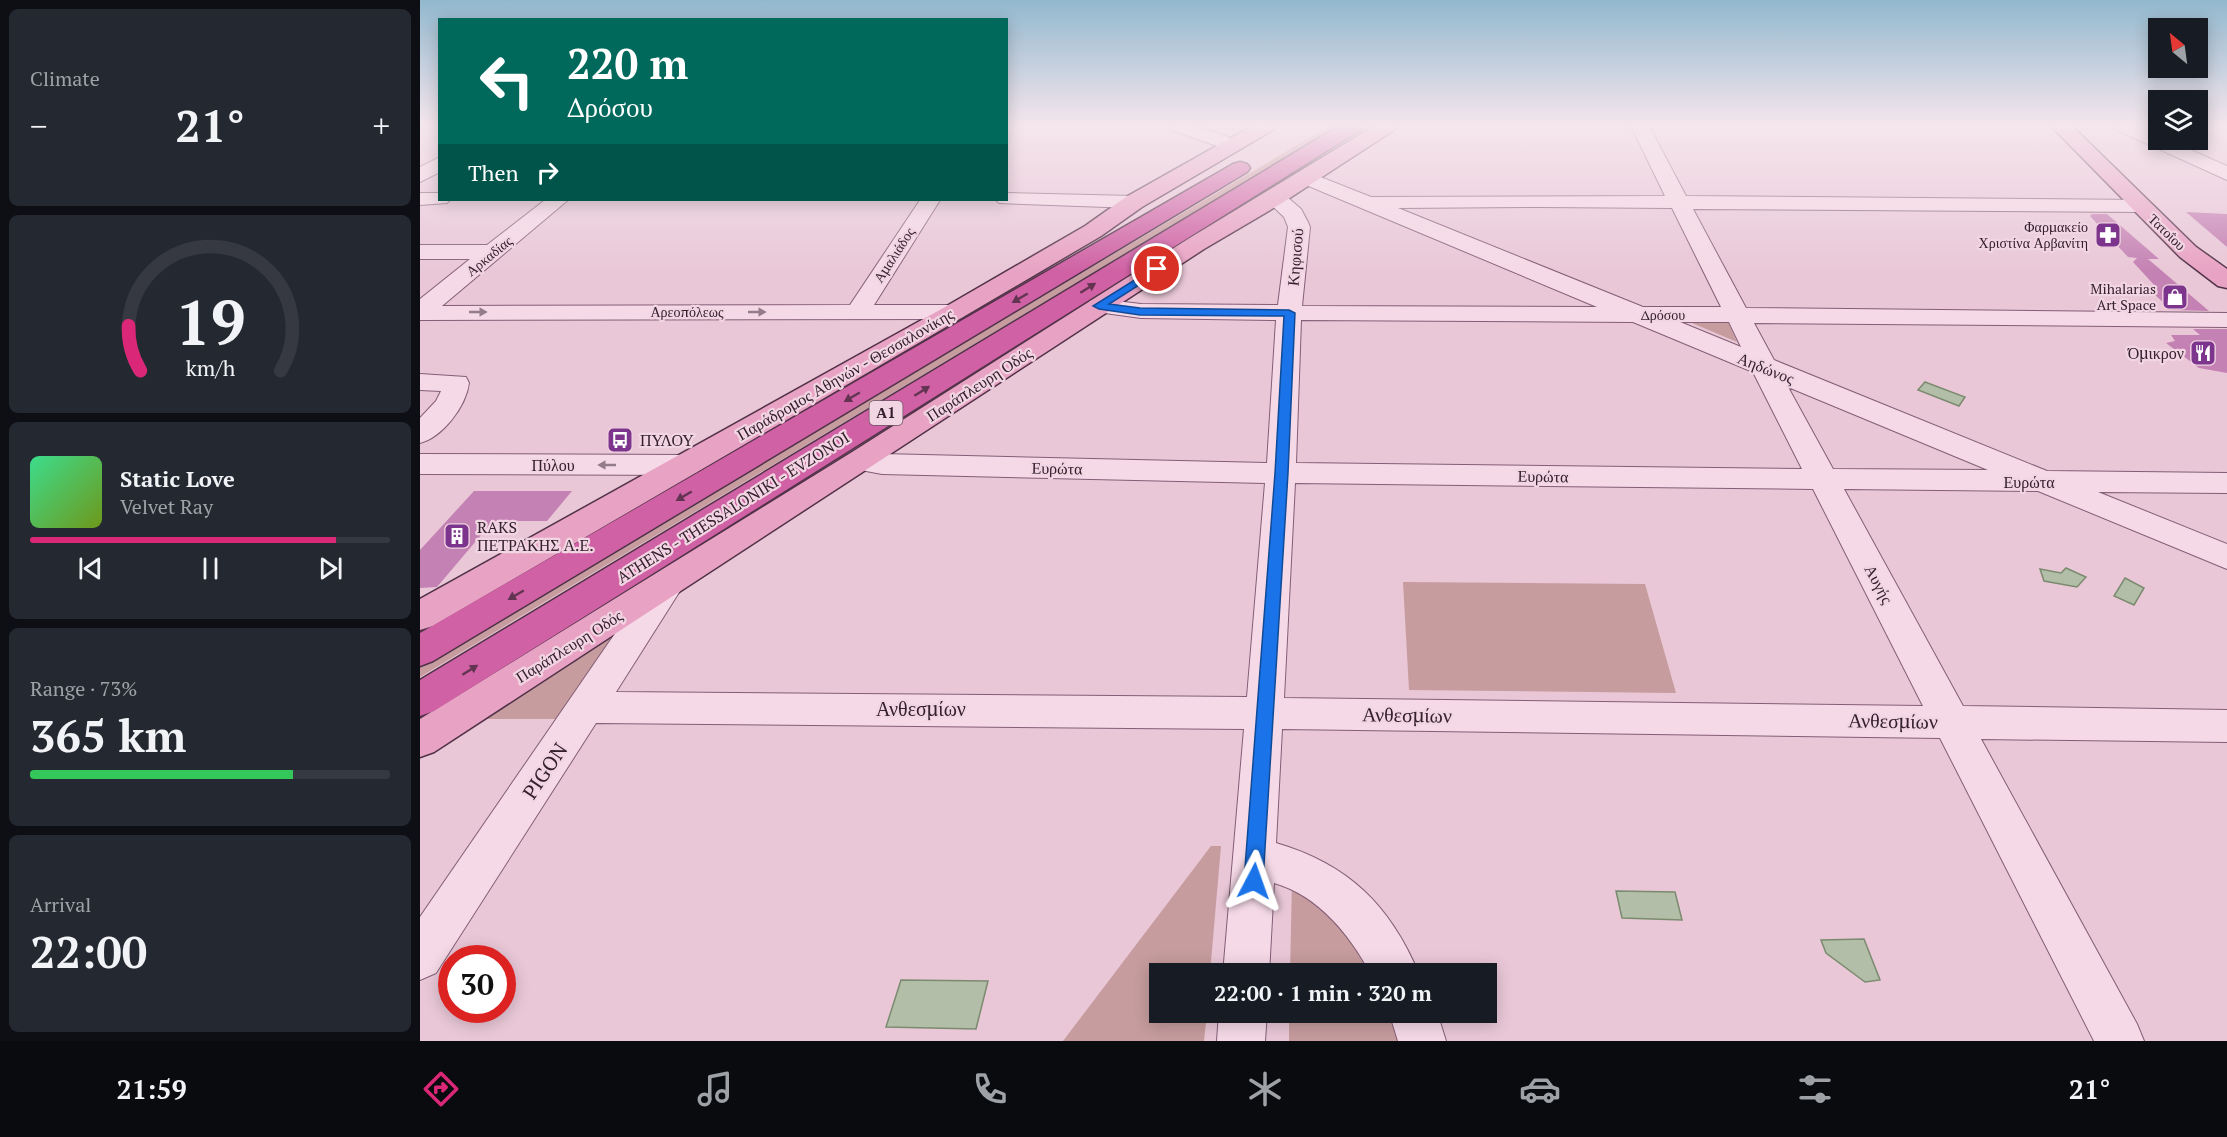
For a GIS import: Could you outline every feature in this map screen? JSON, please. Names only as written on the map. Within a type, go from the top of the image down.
[{"type":"highway","name":"ATHENS - THESSALONIKI - EVZONOI","points":[[420,651],[1228,175]]},
{"type":"highway","name":"ATHENS - THESSALONIKI - EVZONOI","points":[[420,700],[1274,175]]},
{"type":"main road","name":"Παράδρομος Αθηνών - Θεσσαλονίκης","points":[[420,616],[954,312],[1092,231],[1134,202],[1182,175]]},
{"type":"main road","name":"Παράπλευρη Οδός","points":[[420,740],[860,461],[1196,244],[1311,175]]},
{"type":"main road","name":"Τατοΐου","points":[[2110,175],[2188,252],[2227,281]]},
{"type":"street","name":"Αυγής","points":[[1666,175],[1764,367],[2120,1041]]},
{"type":"street","name":"Αηδώνος","points":[[1306,178],[2227,557]]},
{"type":"street","points":[[420,199],[438,198]]},
{"type":"street","name":"Κηφισού","points":[[1247,963],[1281,473],[1289,313],[1299,227],[1298,219],[1292,211],[1274,198]]},
{"type":"street","points":[[1008,199],[1134,202]]},
{"type":"street","name":"Αρκαδίας","points":[[420,312],[556,201]]},
{"type":"street","name":"Αμαλιάδος","points":[[858,311],[929,201]]},
{"type":"street","points":[[1363,202],[2141,206]]},
{"type":"street","points":[[420,252],[494,252]]},
{"type":"street","name":"Δρόσου","points":[[1099,306],[1140,311],[1289,313],[2227,320]]},
{"type":"street","name":"Αρεοπόλεως","points":[[420,312],[954,312]]},
{"type":"street","points":[[420,382],[456,383],[456,388],[442,413],[420,434]]},
{"type":"street","name":"Ευρώτα","points":[[860,461],[1281,473],[2227,483]]},
{"type":"street","name":"Πύλου","points":[[420,464],[687,465]]},
{"type":"street","name":"PIGON","points":[[420,957],[588,707],[668,583]]},
{"type":"street","name":"Ανθεσμίων","points":[[588,707],[1264,713],[2227,726]]},
{"type":"street","points":[[1255,858],[1294,868],[1314,878],[1338,896],[1361,917],[1377,937],[1390,963]]},
{"type":"street","points":[[1241,1041],[1242,1023]]},
{"type":"street","points":[[1416,1023],[1422,1041]]},
{"type":"shaded area","points":[[1247,175],[1256,175],[420,677],[420,667]]},
{"type":"shaded area","points":[[1687,321],[1728,322],[1737,342]]},
{"type":"shaded area","points":[[1925,382],[1965,397],[1959,406],[1918,390]]},
{"type":"shaded area","points":[[2066,568],[2086,577],[2077,587],[2044,581],[2040,569],[2061,573]]},
{"type":"shaded area","points":[[2125,578],[2144,588],[2134,605],[2114,596]]},
{"type":"shaded area","points":[[1403,582],[1645,584],[1676,693],[1409,690]]},
{"type":"shaded area","points":[[617,632],[559,719],[482,719]]},
{"type":"shaded area","points":[[1211,846],[1221,846],[1211,963],[1149,963],[1149,1023],[1206,1023],[1204,1041],[1063,1041]]},
{"type":"shaded area","points":[[1292,882],[1324,902],[1375,963],[1290,963]]},
{"type":"shaded area","points":[[1616,891],[1675,892],[1682,920],[1622,918]]},
{"type":"shaded area","points":[[1864,939],[1880,980],[1865,982],[1826,953],[1821,940]]},
{"type":"shaded area","points":[[901,980],[988,981],[976,1029],[886,1027]]},
{"type":"shaded area","points":[[1289,1023],[1402,1023],[1408,1041],[1289,1041]]},
{"type":"building","points":[[2186,212],[2227,214],[2227,247]]},
{"type":"building","points":[[2107,214],[2159,259],[2148,259],[2209,311],[2172,310],[2146,287],[2156,287],[2133,262],[2137,258],[2128,257],[2090,216]]},
{"type":"building","name":"Όμικρον","points":[[2193,329],[2227,329],[2227,373],[2199,368],[2166,343],[2175,341],[2171,335],[2200,335]]},
{"type":"building","name":"RAKS ΠΕΤΡΑΚΗΣ Α.Ε.","points":[[474,491],[572,491],[547,521],[493,521],[437,587],[420,588],[420,550]]},
{"type":"place","name":"Φαρμακείο Χριστίνα Αρβανίτη","points":[[2108,235]]},
{"type":"place","name":"Mihalarias Art Space","points":[[2175,297]]},
{"type":"place","name":"Όμικρον","points":[[2203,353]]},
{"type":"place","name":"ΠΥΛΟΥ","points":[[620,440]]},
{"type":"place","name":"RAKS ΠΕΤΡΑΚΗΣ Α.Ε.","points":[[457,536]]},
{"type":"route","points":[[1157,269],[1099,306],[1140,311],[1289,313],[1281,473],[1254,881]]}]
